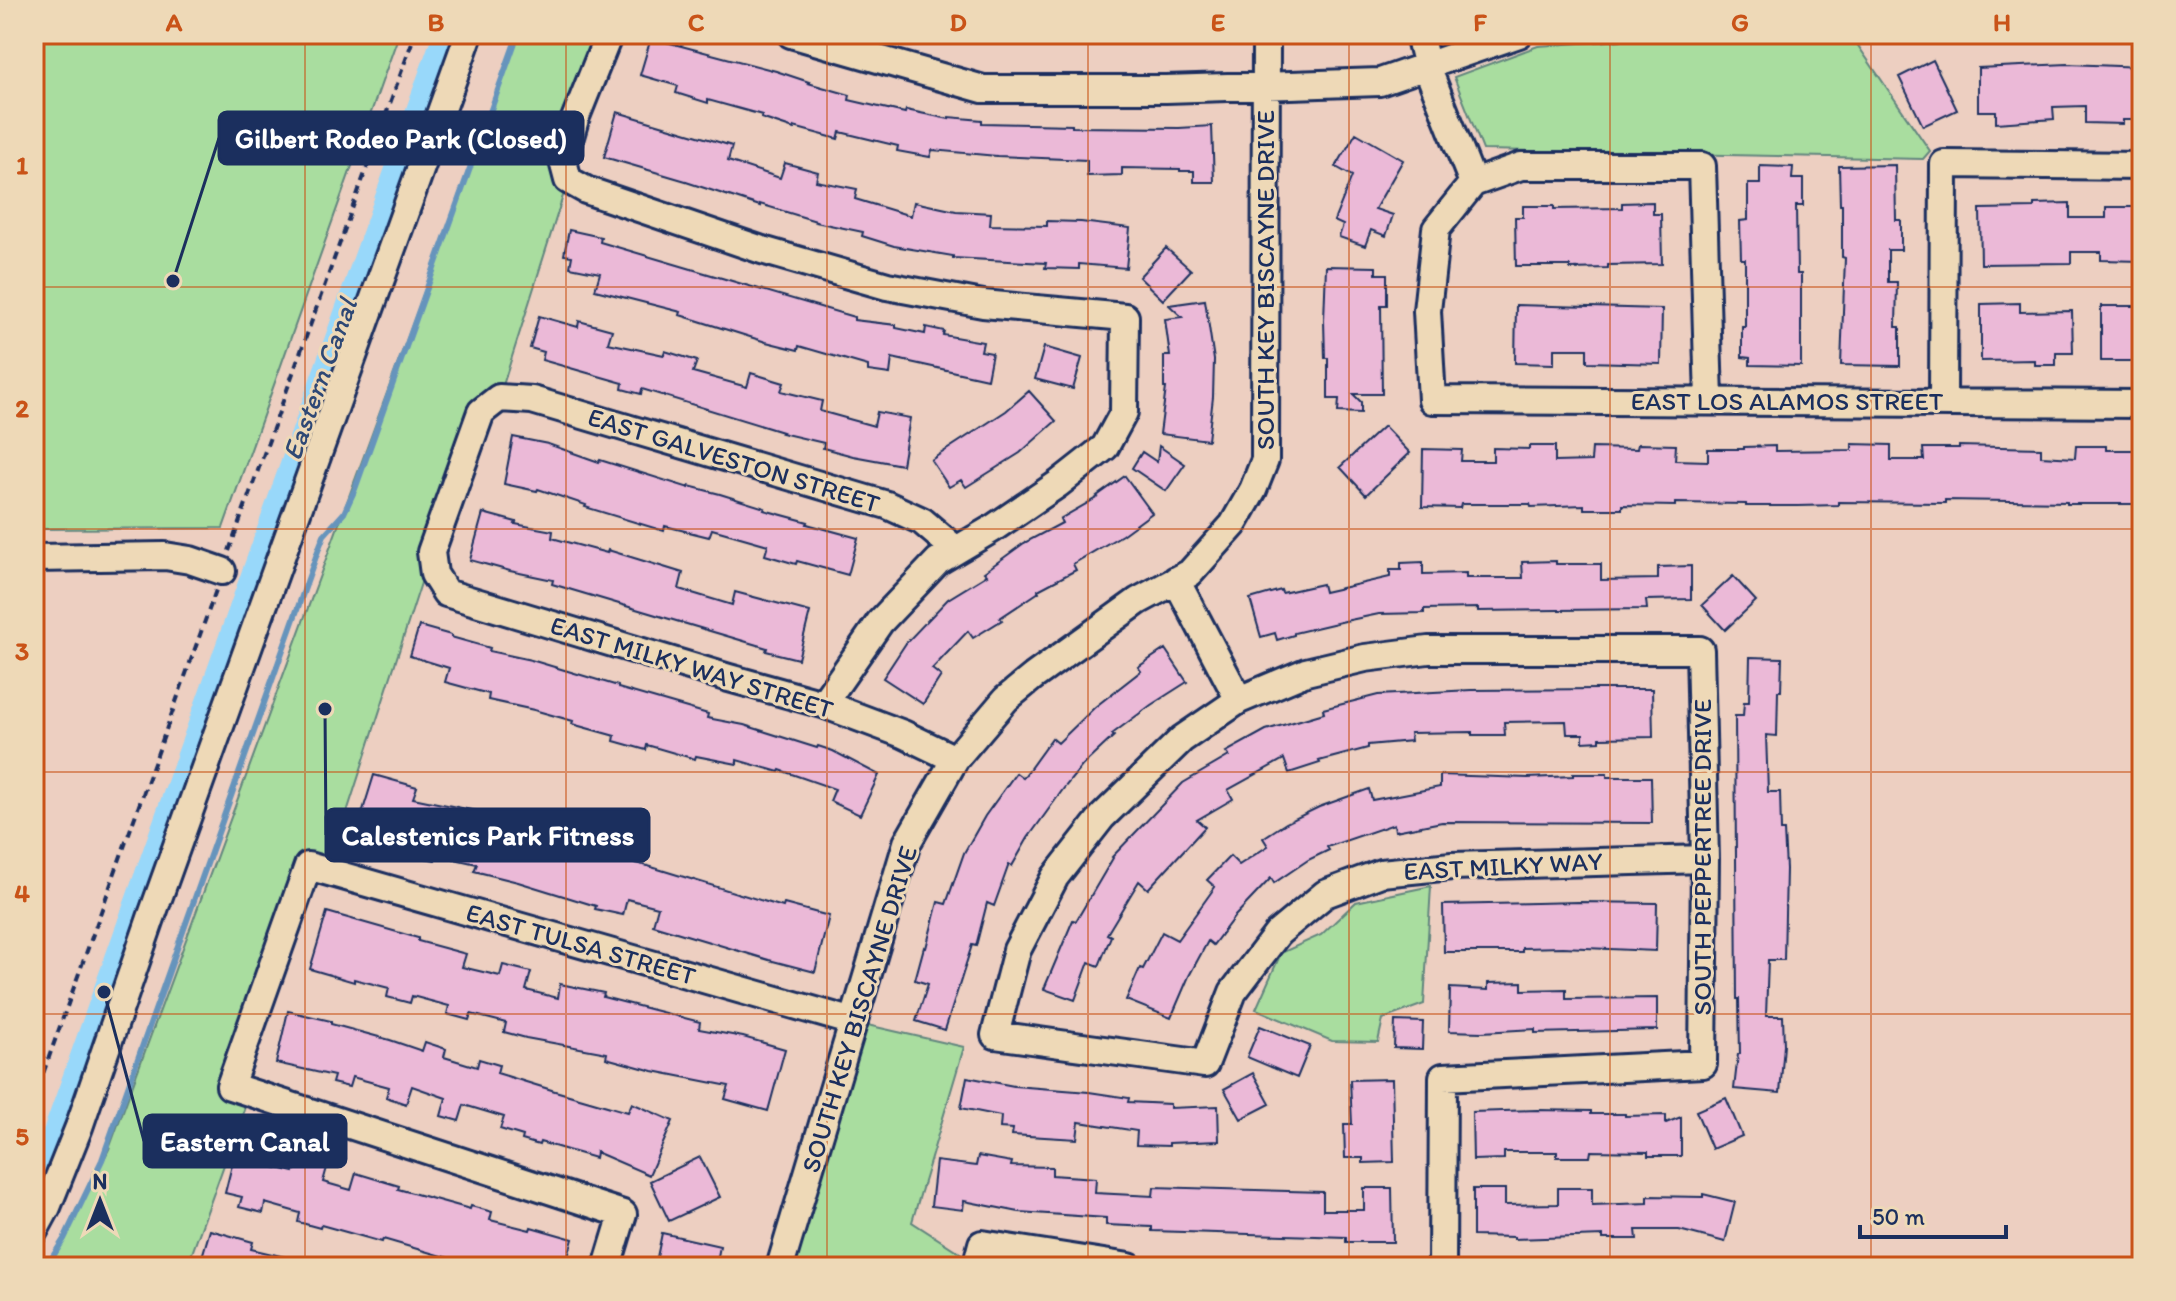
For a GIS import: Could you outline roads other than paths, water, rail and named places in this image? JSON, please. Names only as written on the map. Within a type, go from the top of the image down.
[{"type":"street","points":[[34,1231],[47,1207],[79,1127],[156,903],[469,34]]},
{"type":"street","points":[[609,34],[575,119],[563,161],[568,180],[586,190],[762,250],[887,286],[983,304],[1125,317],[1124,412],[1105,447],[1058,484],[938,561],[880,622],[823,704]]},
{"type":"street","points":[[791,34],[983,89],[1166,89],[1380,82],[1519,34]]},
{"type":"street","name":"SOUTH KEY BISCAYNE DRIVE","points":[[780,1267],[907,843],[955,759],[1006,699],[1034,676],[1138,601],[1190,573],[1233,525],[1253,490],[1265,460],[1266,34]]},
{"type":"street","points":[[1419,34],[1427,67],[1473,183],[1521,166],[1702,166],[1709,400]]},
{"type":"street","points":[[1943,402],[1944,164],[2142,166]]},
{"type":"street","name":"EAST LOS ALAMOS STREET","points":[[1473,183],[1436,229],[1427,311],[1432,400],[2142,404]]},
{"type":"street","name":"EAST GALVESTON STREET","points":[[434,574],[431,552],[481,412],[499,398],[532,400],[887,505],[922,521],[956,550]]},
{"type":"street","points":[[34,558],[165,556],[190,560],[222,571]]},
{"type":"street","name":"EAST MILKY WAY STREET","points":[[434,574],[446,593],[823,704],[903,734],[955,759]]},
{"type":"street","points":[[1176,580],[1239,700]]},
{"type":"street","name":"SOUTH PEPPERTREE DRIVE","points":[[1239,700],[1306,672],[1365,658],[1428,650],[1700,650],[1705,859],[1703,1064],[1443,1077],[1442,1267]]},
{"type":"street","name":"EAST MILKY WAY","points":[[1239,700],[1182,739],[1102,817],[1055,877],[1017,950],[995,1035],[1205,1064],[1233,992],[1278,933],[1325,894],[1381,873],[1452,866],[1705,859]]},
{"type":"street","name":"EAST TULSA STREET","points":[[607,1267],[623,1214],[230,1086],[308,866],[854,1022]]},
{"type":"street","points":[[979,1256],[1129,1267]]},
{"type":"waterway","name":"Eastern Canal","points":[[34,1177],[45,1155],[443,34]]},
{"type":"waterway","points":[[46,1267],[64,1239],[102,1160],[319,548],[324,535],[344,513],[355,489],[518,34]]},
{"type":"place","name":"Gilbert Rodeo Park (Closed)","points":[[173,281]]},
{"type":"place","name":"Calestenics Park Fitness","points":[[325,709]]},
{"type":"place","name":"Eastern Canal","points":[[104,992]]}]
